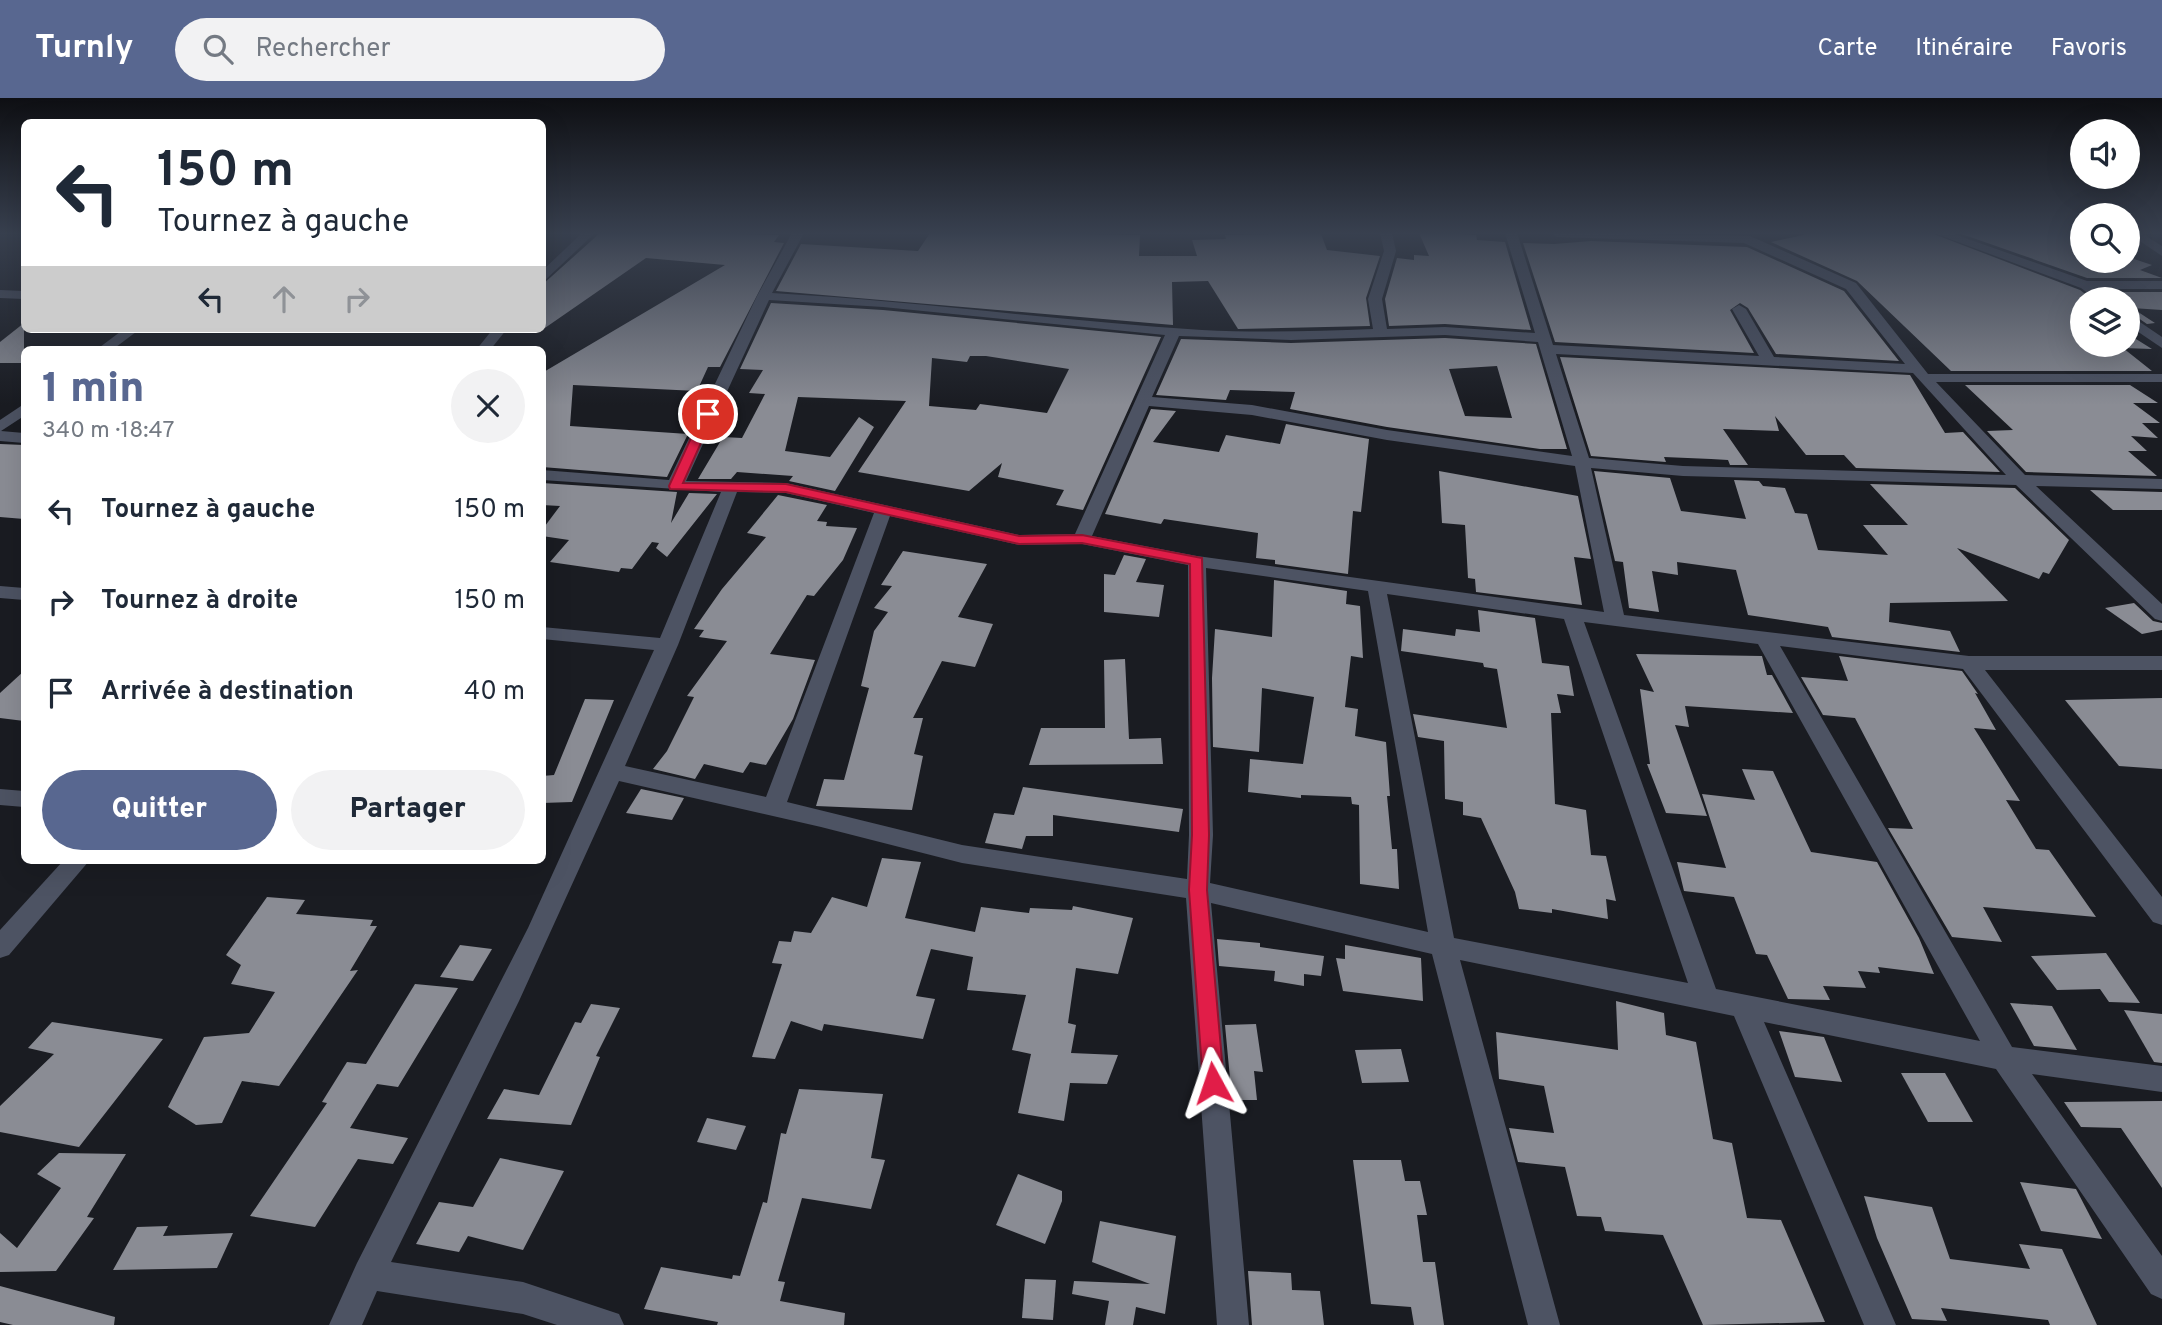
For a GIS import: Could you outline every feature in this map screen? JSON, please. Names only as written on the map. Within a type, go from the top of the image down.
[{"type":"street","points":[[675,486],[767,290]]},
{"type":"street","points":[[1379,290],[1376,299],[1380,331]]},
{"type":"street","points":[[1530,290],[1582,462],[1615,620]]},
{"type":"street","points":[[1856,290],[1920,373],[2021,481],[2162,615]]},
{"type":"street","points":[[0,295],[21,295]]},
{"type":"street","points":[[764,296],[883,303],[1174,331],[1291,336],[1380,331],[1445,331],[1547,343],[1920,373],[2162,378]]},
{"type":"street","points":[[1739,309],[1769,361]]},
{"type":"street","points":[[2140,327],[2162,344]]},
{"type":"street","points":[[1082,539],[1146,401],[1174,331]]},
{"type":"street","points":[[109,346],[127,333]]},
{"type":"street","points":[[1146,401],[1252,410],[1387,435],[1582,462],[1746,474],[2162,484]]},
{"type":"street","points":[[0,427],[21,411]]},
{"type":"street","points":[[0,436],[21,438]]},
{"type":"street","points":[[546,475],[675,486],[786,488],[1019,540],[1082,539],[1197,561],[1376,584],[1572,614],[1969,663],[2162,663]]},
{"type":"street","points":[[345,1325],[368,1274],[471,1073],[614,772],[731,487]]},
{"type":"street","points":[[774,807],[884,510]]},
{"type":"street","points":[[1197,561],[1200,835],[1198,890],[1233,1325]]},
{"type":"street","points":[[1376,584],[1443,946],[1544,1325]]},
{"type":"street","points":[[0,592],[21,594]]},
{"type":"street","points":[[1572,614],[1706,999]]},
{"type":"street","points":[[546,633],[668,645]]},
{"type":"street","points":[[1765,638],[2004,1058],[2162,1283]]},
{"type":"street","points":[[1969,663],[2162,915]]},
{"type":"street","points":[[614,772],[774,807],[962,854],[1198,890],[1443,946],[2004,1058],[2162,1079]]},
{"type":"street","points":[[0,797],[21,799]]},
{"type":"street","points":[[0,947],[74,864]]},
{"type":"street","points":[[1744,1007],[1880,1325]]},
{"type":"street","points":[[368,1274],[523,1298],[608,1325]]},
{"type":"building","points":[[546,290],[599,290],[546,327]]},
{"type":"building","points":[[682,290],[760,290],[720,367],[708,367],[697,391],[573,385],[570,426],[688,434],[667,477],[546,467],[546,371]]},
{"type":"building","points":[[1172,290],[1173,325],[776,291]]},
{"type":"building","points":[[1214,290],[1369,290],[1366,298],[1370,326],[1238,329]]},
{"type":"building","points":[[1388,290],[1519,290],[1531,330],[1445,324],[1389,326],[1385,299]]},
{"type":"building","points":[[1538,290],[1842,290],[1899,361],[1776,354],[1748,308],[1740,303],[1730,310],[1754,353],[1555,342]]},
{"type":"building","points":[[1867,290],[2070,290],[2070,357],[2134,357],[2152,371],[1951,371]]},
{"type":"building","points":[[2140,292],[2162,292],[2162,310],[2140,309]]},
{"type":"building","points":[[771,303],[883,310],[1161,337],[1083,510],[1056,505],[1064,490],[998,477],[1002,463],[969,491],[858,472],[906,401],[798,397],[785,451],[830,457],[859,417],[874,427],[835,491],[789,481],[793,476],[737,472],[731,479],[698,479],[723,437],[742,438],[765,394],[749,393],[763,370],[740,369]],"holes":[[[970,356],[1069,369],[1047,413],[980,404],[976,410],[929,406],[932,358],[967,362]]]},
{"type":"building","points":[[2140,313],[2155,323],[2147,324],[2140,319]]},
{"type":"building","points":[[21,325],[24,346],[21,346],[21,363],[0,363],[0,342]]},
{"type":"building","points":[[1445,338],[1536,344],[1567,449],[1540,449],[1387,427],[1290,409],[1295,392],[1230,390],[1226,400],[1156,395],[1181,339],[1291,343]],"holes":[[[1497,366],[1512,418],[1465,416],[1449,369]]]},
{"type":"building","points":[[2140,342],[2152,349],[2140,349]]},
{"type":"building","points":[[1560,357],[1910,375],[1945,433],[1963,432],[2000,472],[1856,468],[1844,455],[1806,455],[1775,416],[1779,431],[1723,429],[1748,465],[1730,465],[1728,460],[1711,459],[1664,457],[1666,462],[1591,456]]},
{"type":"building","points":[[1965,385],[2130,385],[2158,403],[2133,403],[2160,423],[2142,423],[2158,438],[2131,436],[2147,451],[2128,451],[2157,476],[2026,472],[1987,431],[2013,430]]},
{"type":"building","points":[[1151,409],[1176,411],[1153,442],[1219,452],[1226,435],[1280,444],[1286,424],[1369,439],[1361,512],[1353,511],[1348,574],[1275,564],[1275,560],[1256,558],[1258,533],[1164,519],[1161,524],[1105,514]]},
{"type":"building","points":[[0,444],[21,445],[21,519],[0,517]]},
{"type":"building","points":[[1439,471],[1578,496],[1591,559],[1574,557],[1582,605],[1476,592],[1475,579],[1468,578],[1465,525],[1442,523]]},
{"type":"building","points":[[1594,471],[1670,478],[1681,511],[1746,519],[1734,480],[1759,481],[1763,486],[1785,488],[1795,513],[1807,514],[1818,550],[1888,555],[1863,525],[1908,525],[1870,484],[2015,488],[2069,540],[2049,574],[2043,572],[2039,579],[1957,548],[2008,601],[1890,603],[1889,622],[1950,631],[1960,652],[1832,637],[1828,627],[1748,615],[1736,570],[1677,562],[1678,575],[1652,571],[1659,612],[1629,608],[1623,562],[1615,561]]},
{"type":"building","points":[[546,483],[677,492],[671,523],[689,493],[717,494],[667,557],[656,548],[659,543],[652,542],[632,569],[621,568],[619,572],[550,562],[569,540],[546,537],[546,525],[560,506],[546,505]]},
{"type":"building","points":[[2090,490],[2162,492],[2162,510],[2113,510]]},
{"type":"building","points":[[778,495],[827,505],[817,521],[827,522],[826,526],[857,528],[843,560],[814,596],[807,595],[770,654],[815,660],[793,719],[766,765],[750,762],[743,773],[704,764],[695,779],[653,769],[667,751],[694,697],[687,696],[727,641],[699,637],[704,630],[694,629],[722,589],[766,537],[747,533]]},
{"type":"building","points":[[903,551],[987,564],[958,617],[993,624],[975,667],[942,661],[913,718],[923,718],[914,754],[923,756],[912,810],[816,806],[824,779],[844,780],[869,688],[861,686],[874,631],[888,612],[874,608],[892,586],[881,585]]},
{"type":"building","points":[[1124,555],[1146,559],[1136,582],[1164,585],[1159,617],[1104,612],[1104,574],[1115,575]]},
{"type":"building","points":[[1274,580],[1347,591],[1346,604],[1360,606],[1363,658],[1351,656],[1345,707],[1358,709],[1355,736],[1386,742],[1390,796],[1387,796],[1392,849],[1397,849],[1399,889],[1360,884],[1359,805],[1352,804],[1351,797],[1301,795],[1301,798],[1248,792],[1250,759],[1303,764],[1314,697],[1262,688],[1259,752],[1213,747],[1212,678],[1215,629],[1272,637]]},
{"type":"building","points":[[2134,603],[2153,621],[2162,623],[2162,630],[2142,634],[2105,608]]},
{"type":"building","points":[[1478,610],[1535,618],[1542,663],[1569,666],[1574,696],[1557,694],[1561,713],[1551,713],[1555,804],[1586,810],[1591,855],[1606,856],[1616,901],[1606,899],[1608,919],[1552,909],[1552,913],[1519,909],[1515,892],[1481,818],[1463,815],[1463,802],[1445,799],[1444,741],[1418,737],[1413,714],[1507,728],[1497,669],[1484,667],[1483,663],[1401,651],[1403,629],[1455,636],[1456,629],[1480,632]]},
{"type":"building","points":[[1636,654],[1762,656],[1767,675],[1772,675],[1793,713],[1685,706],[1689,727],[1675,725],[1707,816],[1666,813],[1647,764],[1650,764],[1640,689],[1654,692]]},
{"type":"building","points":[[1839,656],[1962,671],[1978,694],[1975,693],[1996,730],[1974,728],[2020,801],[2006,800],[2036,849],[2049,850],[2096,917],[1983,907],[2002,942],[1952,937],[1888,828],[1913,829],[1855,718],[1823,715],[1801,677],[1848,681]]},
{"type":"building","points":[[1125,659],[1129,739],[1161,738],[1163,764],[1029,765],[1041,728],[1105,728],[1104,660]]},
{"type":"building","points":[[21,674],[21,721],[0,718],[0,693]]},
{"type":"building","points":[[2162,698],[2162,769],[2119,766],[2065,700]]},
{"type":"building","points":[[585,699],[614,700],[572,802],[546,803],[546,776],[554,775]]},
{"type":"building","points":[[1742,769],[1773,771],[1811,852],[1877,862],[1919,938],[1934,974],[1878,967],[1880,973],[1858,971],[1866,988],[1823,986],[1830,1000],[1788,999],[1767,955],[1756,954],[1734,897],[1684,891],[1677,862],[1726,868],[1702,794],[1755,800]]},
{"type":"building","points":[[1023,787],[1183,809],[1179,832],[1053,815],[1053,836],[1026,836],[1022,849],[985,843],[994,813],[1014,815]]},
{"type":"building","points":[[641,789],[684,798],[672,820],[626,813]]},
{"type":"building","points":[[882,858],[921,862],[905,918],[975,932],[981,907],[1029,913],[1030,908],[1072,910],[1073,906],[1133,918],[1118,974],[1076,968],[1068,1023],[1076,1025],[1071,1053],[1118,1055],[1107,1084],[1070,1083],[1064,1121],[1018,1113],[1031,1054],[1012,1050],[1026,995],[967,990],[973,957],[931,949],[916,996],[935,999],[923,1039],[824,1024],[822,1031],[791,1021],[775,1059],[752,1057],[782,964],[772,963],[779,941],[791,942],[794,931],[811,933],[832,897],[867,907]]},
{"type":"building","points":[[267,897],[305,900],[296,914],[373,920],[370,926],[377,926],[350,971],[358,970],[279,1086],[242,1081],[222,1123],[196,1125],[168,1107],[204,1037],[249,1033],[275,992],[231,984],[241,965],[226,955]]},
{"type":"building","points":[[1217,939],[1260,943],[1260,947],[1324,956],[1321,976],[1304,974],[1304,986],[1274,981],[1275,971],[1219,966]]},
{"type":"building","points":[[460,945],[492,949],[473,981],[440,977]]},
{"type":"building","points":[[1345,945],[1421,958],[1423,1001],[1343,991],[1336,958],[1345,959]]},
{"type":"building","points":[[2106,953],[2140,1003],[2109,1002],[2100,989],[2057,990],[2031,956]]},
{"type":"building","points":[[415,984],[458,988],[398,1087],[377,1084],[350,1128],[408,1138],[393,1164],[358,1159],[315,1227],[250,1216],[327,1103],[322,1102],[347,1062],[366,1064]]},
{"type":"building","points":[[1616,1001],[1664,1013],[1666,1035],[1696,1042],[1713,1139],[1732,1143],[1747,1218],[1781,1220],[1825,1322],[1703,1325],[1663,1235],[1605,1231],[1601,1217],[1577,1216],[1565,1167],[1518,1162],[1509,1128],[1554,1133],[1544,1086],[1499,1079],[1496,1032],[1618,1050]]},
{"type":"building","points":[[2010,1003],[2052,1006],[2077,1050],[2034,1046]]},
{"type":"building","points":[[591,1004],[620,1008],[596,1056],[600,1057],[571,1125],[487,1119],[504,1089],[539,1095],[575,1022],[581,1023]]},
{"type":"building","points":[[2124,1010],[2162,1014],[2162,1063],[2154,1062]]},
{"type":"building","points":[[52,1022],[163,1039],[79,1147],[0,1132],[0,1106],[54,1054],[28,1048]]},
{"type":"building","points":[[1256,1024],[1263,1072],[1254,1071],[1257,1100],[1232,1100],[1225,1025]]},
{"type":"building","points":[[1779,1031],[1824,1037],[1842,1082],[1795,1077]]},
{"type":"building","points":[[1401,1049],[1409,1082],[1362,1083],[1355,1050]]},
{"type":"building","points":[[1901,1073],[1945,1073],[1973,1122],[1928,1122]]},
{"type":"building","points":[[799,1089],[883,1094],[871,1158],[885,1160],[871,1209],[802,1198],[778,1281],[785,1282],[780,1301],[845,1313],[844,1325],[717,1325],[718,1322],[644,1309],[661,1267],[732,1279],[733,1275],[740,1276],[763,1202],[767,1203],[781,1133],[786,1134]]},
{"type":"building","points":[[2162,1101],[2162,1188],[2121,1128],[2081,1127],[2064,1102]]},
{"type":"building","points":[[707,1118],[746,1126],[736,1150],[697,1142]]},
{"type":"building","points":[[59,1153],[126,1154],[87,1217],[94,1218],[56,1271],[0,1272],[0,1233],[17,1248],[61,1188],[37,1174]]},
{"type":"building","points":[[500,1158],[564,1171],[523,1250],[468,1236],[459,1252],[416,1244],[439,1202],[473,1207]]},
{"type":"building","points":[[1353,1160],[1401,1160],[1405,1181],[1420,1181],[1427,1215],[1417,1215],[1423,1262],[1435,1262],[1444,1325],[1414,1325],[1411,1307],[1371,1304]]},
{"type":"building","points":[[1018,1174],[1062,1191],[1062,1201],[1045,1244],[996,1225]]},
{"type":"building","points":[[2020,1182],[2076,1189],[2102,1239],[2041,1231]]},
{"type":"building","points":[[1864,1196],[1932,1207],[1950,1259],[2030,1269],[2019,1244],[2062,1249],[2097,1325],[2050,1325],[2048,1320],[1941,1308],[1947,1321],[1912,1319],[1877,1238]]},
{"type":"building","points":[[1100,1221],[1176,1236],[1165,1314],[1136,1307],[1133,1325],[1105,1325],[1109,1301],[1072,1294],[1074,1281],[1150,1284],[1092,1262]]},
{"type":"building","points":[[168,1226],[163,1236],[233,1233],[217,1268],[113,1270],[137,1227]]},
{"type":"building","points":[[1248,1271],[1291,1273],[1292,1290],[1320,1291],[1324,1325],[1252,1325]]},
{"type":"building","points":[[1025,1279],[1056,1280],[1053,1320],[1022,1318]]},
{"type":"building","points":[[0,1286],[115,1317],[114,1325],[13,1325],[0,1322]]},
{"type":"route","points":[[708,414],[675,486],[786,488],[1019,540],[1082,539],[1197,561],[1200,835],[1198,890],[1213,1083]]}]
